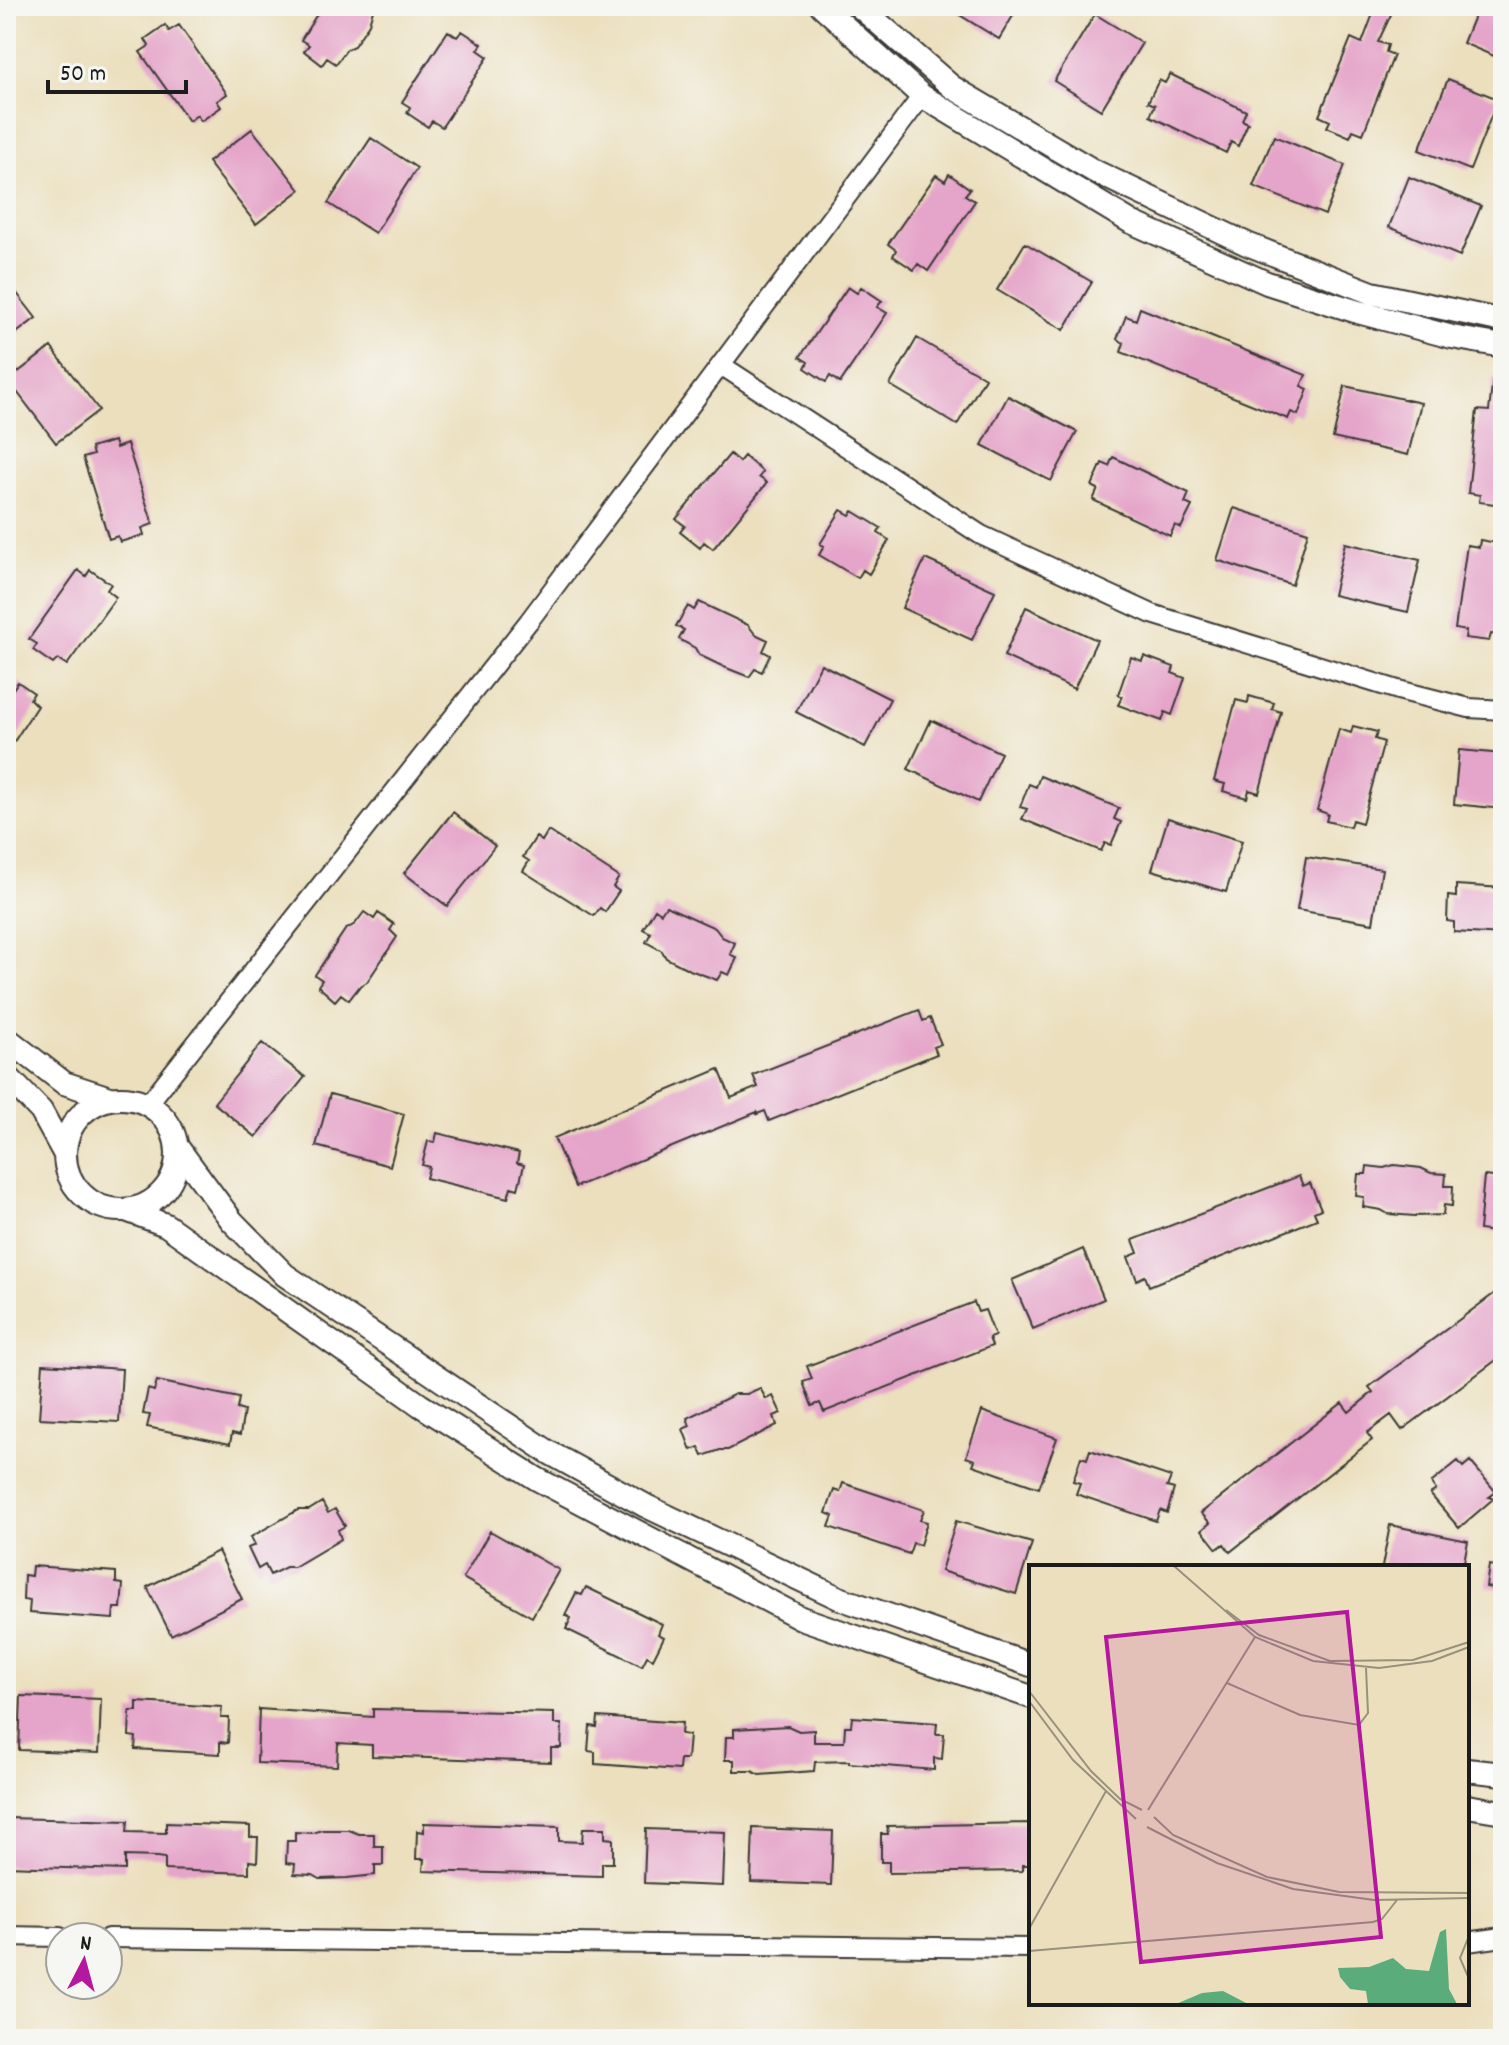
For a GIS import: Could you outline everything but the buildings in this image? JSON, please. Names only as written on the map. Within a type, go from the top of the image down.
[{"type":"street","points":[[822,6],[922,96],[1131,222],[1267,283],[1358,312],[1452,337],[1503,346]]},
{"type":"street","points":[[859,6],[952,87],[1108,178],[1247,244],[1372,293],[1503,321]]},
{"type":"street","points":[[148,1104],[529,621],[922,96]]},
{"type":"street","points":[[721,365],[981,535],[1152,614],[1398,690],[1469,708],[1503,710]]},
{"type":"street","points":[[6,1038],[64,1083],[110,1098],[130,1098],[148,1104],[163,1116],[173,1131],[178,1148],[232,1221],[285,1275],[550,1453],[646,1506],[839,1598],[1029,1664]]},
{"type":"street","points":[[6,1075],[41,1111],[64,1153]]},
{"type":"street","points":[[110,1098],[92,1105],[77,1117],[67,1134],[64,1153],[67,1172],[76,1189],[91,1202],[107,1209],[126,1210],[143,1206],[164,1190],[176,1166],[178,1148]]},
{"type":"street","points":[[126,1210],[166,1225],[420,1405],[537,1479],[801,1618],[1029,1696]]},
{"type":"street","points":[[1469,1770],[1503,1774]]},
{"type":"street","points":[[1469,1806],[1503,1812]]},
{"type":"street","points":[[6,1936],[44,1937]]},
{"type":"street","points":[[1469,1942],[1503,1937]]},
{"type":"street","points":[[124,1938],[1029,1948]]}]
